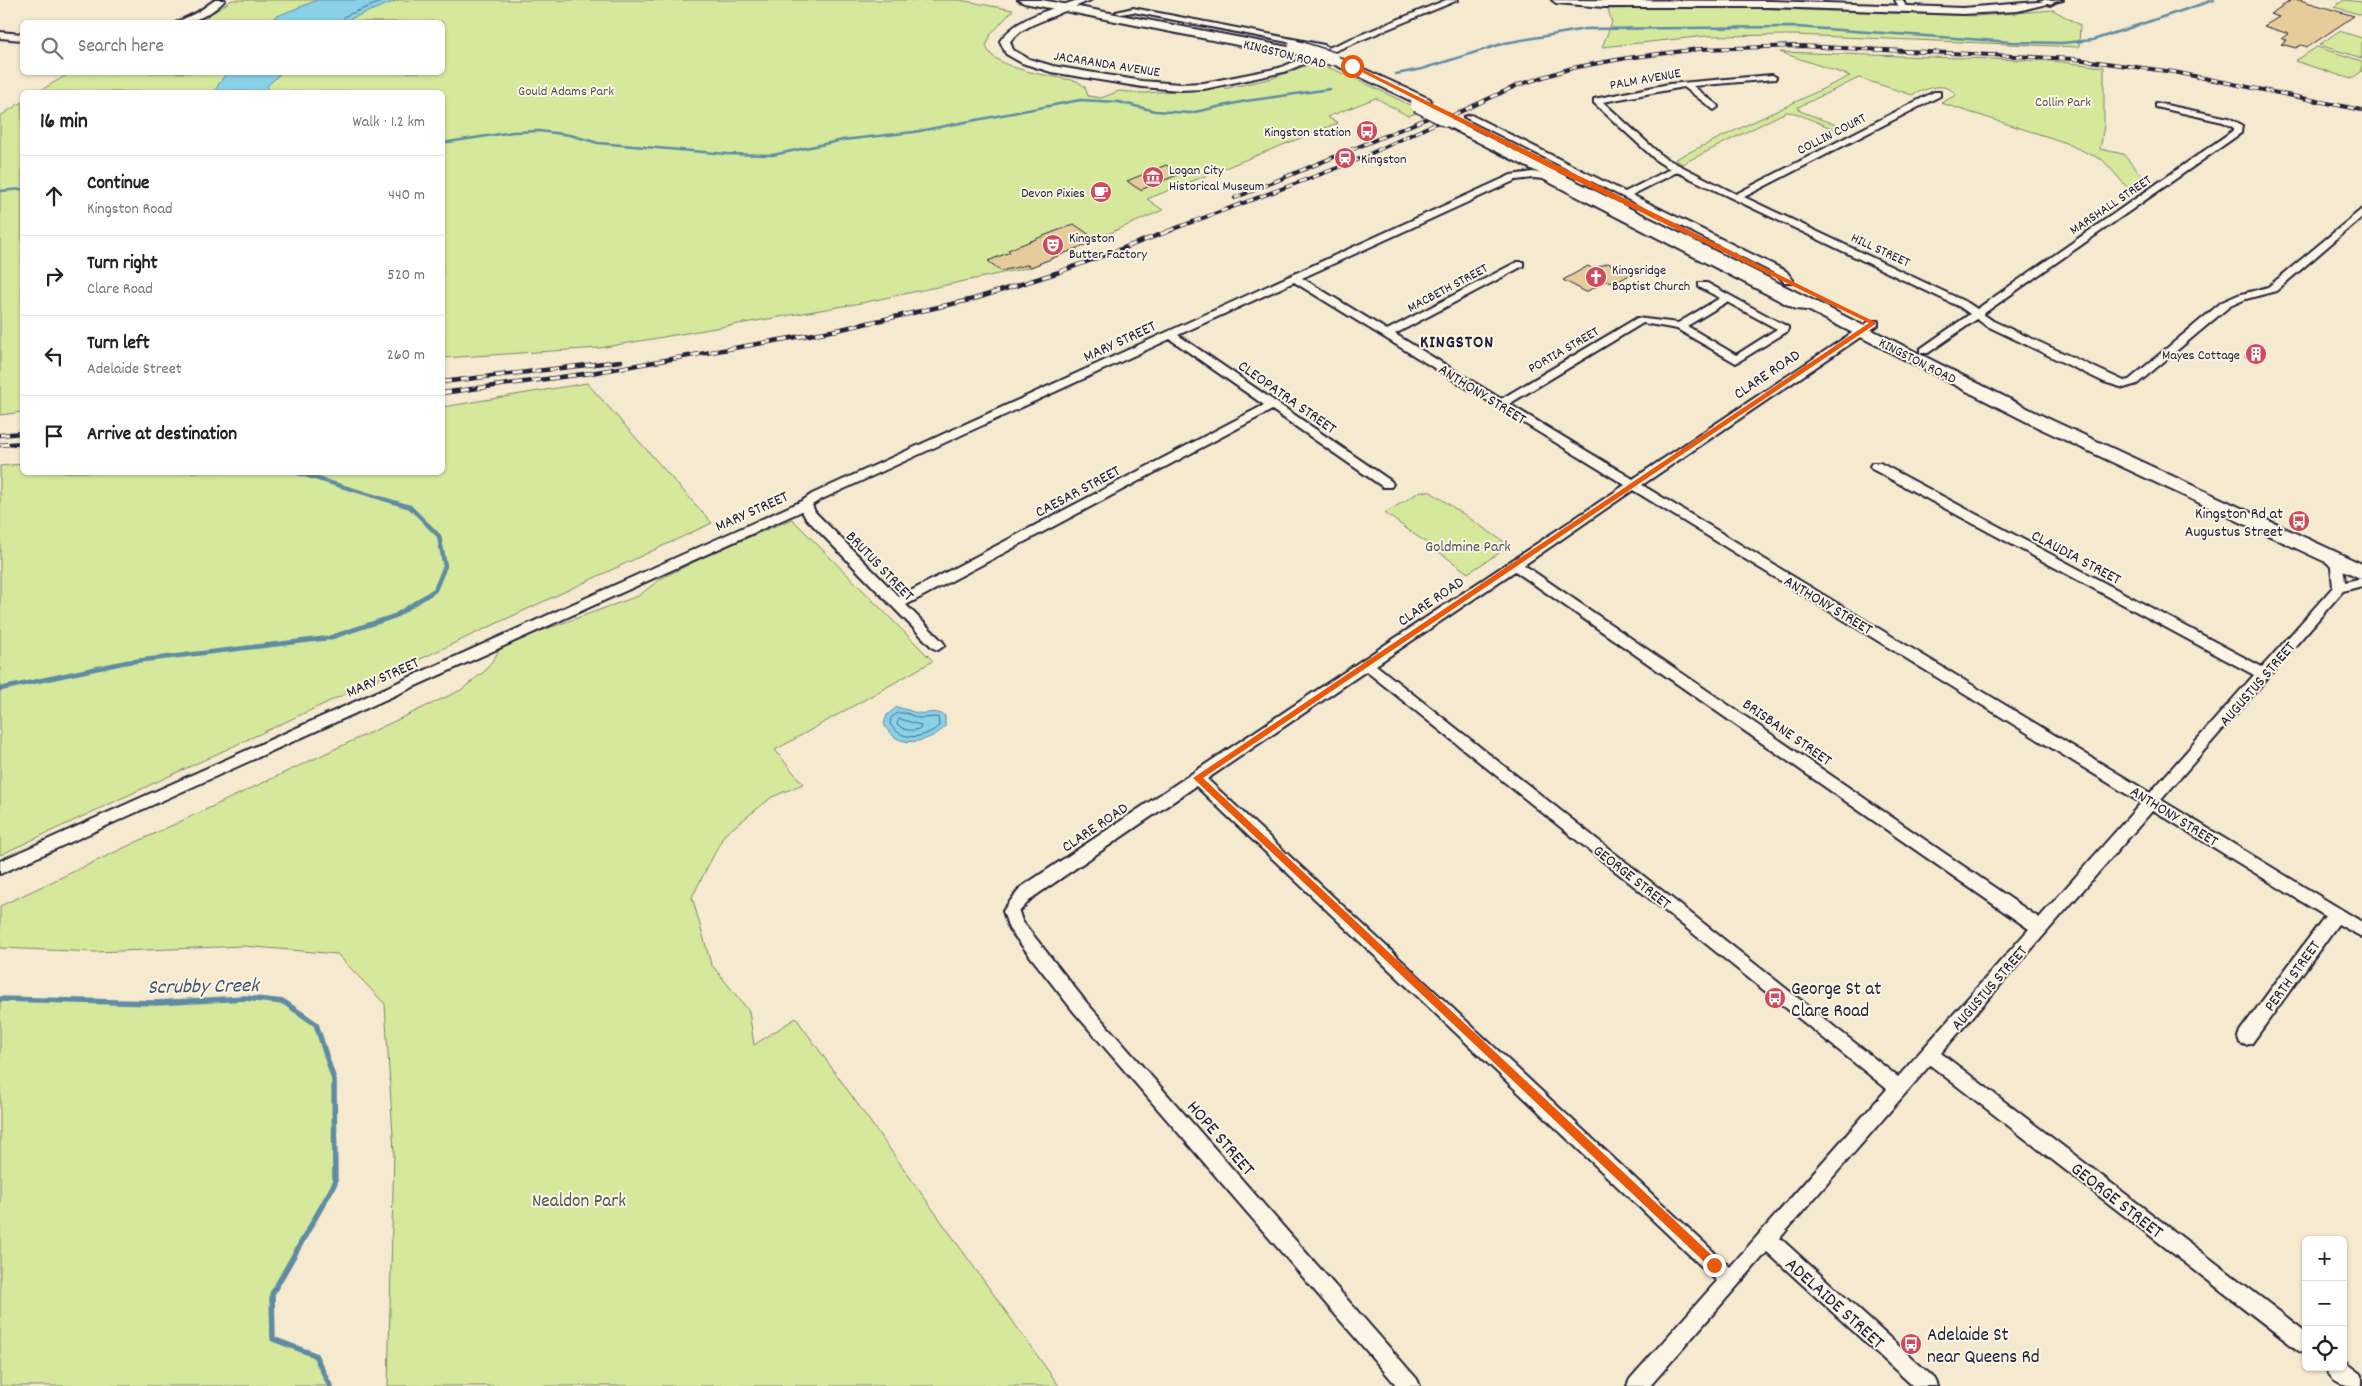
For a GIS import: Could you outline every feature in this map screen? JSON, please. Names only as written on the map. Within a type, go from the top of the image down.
[{"type":"main road","name":"KINGSTON ROAD","points":[[1029,1],[1106,6],[1120,12],[1292,49],[1329,61],[1788,280],[1954,378],[2085,443],[2362,572]]},
{"type":"main road","points":[[1029,1],[1034,16]]},
{"type":"main road","name":"KINGSTON ROAD","points":[[1070,3],[1292,49]]},
{"type":"main road","name":"KINGSTON ROAD","points":[[1450,118],[1816,308],[1924,350],[2130,453],[2362,557]]},
{"type":"main road","points":[[1924,350],[1921,355],[1923,358],[1947,370],[1954,378]]},
{"type":"street","points":[[187,20],[201,14],[221,0]]},
{"type":"street","name":"JACARANDA AVENUE","points":[[1267,72],[1274,67],[1441,0]]},
{"type":"street","name":"JACARANDA AVENUE","points":[[1070,3],[1022,22],[1005,41],[1006,50],[1012,56],[1040,66],[1109,80],[1152,86],[1192,87],[1234,81],[1281,70],[1454,0]]},
{"type":"street","points":[[1556,0],[1629,3],[1653,1],[1769,2],[1956,10],[1998,10],[2048,1]]},
{"type":"street","points":[[1595,0],[1629,3]]},
{"type":"street","points":[[1899,0],[1904,8]]},
{"type":"street","points":[[1019,27],[1070,3]]},
{"type":"street","name":"KINGSTON ROAD","points":[[1120,12],[1140,12],[1324,47]]},
{"type":"street","points":[[0,35],[20,37]]},
{"type":"street","name":"PALM AVENUE","points":[[1677,169],[1660,159],[1598,101],[1669,86],[1772,77]]},
{"type":"street","points":[[1686,84],[1714,107]]},
{"type":"street","name":"COLLIN COURT","points":[[1737,197],[1939,93]]},
{"type":"street","name":"MARSHALL STREET","points":[[1924,350],[2238,131],[2239,127],[2226,120],[2158,105]]},
{"type":"street","points":[[1468,117],[1782,273],[1788,280]]},
{"type":"street","points":[[1625,195],[1677,169]]},
{"type":"street","name":"HILL STREET","points":[[1677,169],[1964,305],[1998,327],[2108,380],[2124,384],[2133,382],[2226,304],[2242,296],[2272,289],[2362,213]]},
{"type":"street","name":"MARY STREET","points":[[0,868],[806,504],[1514,177],[1534,175],[1545,177],[1800,307],[1816,308]]},
{"type":"street","name":"MACBETH STREET","points":[[1387,334],[1520,264]]},
{"type":"street","name":"ANTHONY STREET","points":[[1295,278],[2362,930]]},
{"type":"street","points":[[1703,285],[1784,329],[1736,360],[1680,326],[1726,299]]},
{"type":"street","name":"PORTIA STREET","points":[[1500,404],[1641,320],[1680,326]]},
{"type":"street","name":"CLARE ROAD","points":[[1011,911],[1026,893],[1867,327]]},
{"type":"street","name":"CLEOPATRA STREET","points":[[1171,335],[1386,484]]},
{"type":"street","name":"CAESAR STREET","points":[[897,604],[1272,405]]},
{"type":"street","name":"CLAUDIA STREET","points":[[1876,466],[2263,674]]},
{"type":"street","name":"BRUTUS STREET","points":[[806,504],[809,514],[938,646]]},
{"type":"street","points":[[2326,554],[2337,566],[2339,588],[2362,582]]},
{"type":"street","name":"BRISBANE STREET","points":[[1514,564],[2040,928]]},
{"type":"street","name":"AUGUSTUS STREET","points":[[1637,1386],[2339,588]]},
{"type":"street","name":"GEORGE STREET","points":[[1366,664],[1899,1088]]},
{"type":"street","points":[[1197,778],[1730,1280]]},
{"type":"street","name":"HOPE STREET","points":[[1011,911],[1015,924],[1080,1007],[1410,1386]]},
{"type":"street","name":"PERTH STREET","points":[[2246,1037],[2336,914]]},
{"type":"street","name":"GEORGE STREET","points":[[1929,1054],[2302,1341]]},
{"type":"street","name":"ADELAIDE STREET","points":[[1767,1239],[1928,1386]]},
{"type":"street","points":[[2341,1371],[2360,1386]]},
{"type":"green space","name":"Gould Adams Park","points":[[232,0],[960,0],[1013,10],[991,34],[986,46],[991,54],[1000,61],[1026,71],[1077,81],[1085,87],[1088,96],[1101,98],[1119,91],[1143,93],[1228,88],[1273,78],[1315,62],[1359,80],[1422,111],[1408,116],[1376,98],[1327,117],[1338,123],[1147,199],[1163,210],[1031,267],[861,303],[599,348],[445,358],[445,90],[41,90],[67,75],[445,75],[445,20],[202,20]]},
{"type":"green space","points":[[2344,0],[2362,2],[2362,15],[2334,7]]},
{"type":"green space","points":[[1720,7],[1977,16],[2053,10],[2080,25],[2079,47],[1794,35],[1706,36],[1602,47],[1612,23],[1608,9]]},
{"type":"green space","points":[[2339,31],[2362,38],[2362,58],[2319,45]]},
{"type":"green space","points":[[2317,47],[2362,61],[2362,71],[2351,79],[2295,61]]},
{"type":"green space","name":"Collin Park","points":[[1780,52],[2053,61],[2104,67],[2104,126],[2100,149],[2123,154],[2148,183],[2132,193],[2103,160],[2061,141],[1941,103],[1956,95],[1952,90],[1935,87],[1912,95],[1859,78],[1798,107],[1800,111],[1846,129],[1838,133],[1836,130],[1795,113],[1786,112],[1682,164],[1675,159],[1850,76]]},
{"type":"green space","points":[[20,103],[20,412],[0,415],[0,116]]},
{"type":"green space","points":[[587,383],[712,523],[0,855],[0,466],[20,464],[20,475],[445,475],[445,407]]},
{"type":"green space","name":"Goldmine Park","points":[[1421,491],[1431,492],[1510,546],[1468,573],[1385,513]]},
{"type":"green space","name":"Nealdon Park","points":[[792,519],[933,661],[775,750],[803,784],[772,797],[724,835],[692,897],[711,964],[749,1011],[754,1045],[796,1018],[1059,1386],[388,1386],[394,1152],[385,1004],[337,954],[244,946],[95,952],[0,948],[0,906],[461,690],[486,670],[501,648],[541,631],[638,596],[662,578],[712,553]]},
{"type":"green space","points":[[245,998],[284,1002],[316,1024],[334,1080],[335,1183],[272,1294],[273,1339],[315,1355],[330,1386],[0,1386],[0,999],[156,1003]]},
{"type":"water","points":[[318,0],[398,0],[347,20],[270,20]]},
{"type":"water","points":[[225,75],[279,75],[267,86],[269,90],[215,90]]},
{"type":"water","points":[[897,707],[917,713],[941,714],[945,716],[945,727],[938,733],[921,740],[912,742],[896,738],[884,724],[887,715]]},
{"type":"building","points":[[2292,0],[2300,0],[2354,16],[2308,47],[2301,45],[2296,48],[2281,44],[2287,40],[2282,39],[2289,34],[2264,26],[2279,17],[2270,14]]},
{"type":"building","name":"Logan City Historical Museum","points":[[1166,165],[1180,174],[1140,190],[1127,181]]},
{"type":"building","name":"Kingston Butter Factory","points":[[1074,224],[1097,240],[1031,267],[1027,265],[1001,271],[988,261],[1010,252],[1008,250]]},
{"type":"building","name":"Kingsridge Baptist Church","points":[[1608,263],[1631,274],[1617,282],[1606,281],[1586,292],[1563,280],[1588,266],[1593,269]]},
{"type":"building","name":"Mayes Cottage","points":[[2252,344],[2265,349],[2260,362],[2245,357]]},
{"type":"waterway","points":[[1396,74],[1422,69],[1505,43],[1585,29],[1796,27],[2012,42],[2062,43],[2093,40],[2214,0]]},
{"type":"waterway","points":[[445,143],[513,132],[539,131],[570,135],[598,143],[727,154],[773,155],[843,140],[914,132],[1080,100],[1119,102],[1155,111],[1190,113],[1246,101],[1330,89]]},
{"type":"waterway","points":[[0,191],[20,189]]},
{"type":"waterway","name":"Scrubby Creek","points":[[0,689],[127,662],[329,638],[395,616],[435,590],[445,566],[439,536],[410,507],[305,475]]},
{"type":"waterway","name":"Scrubby Creek","points":[[0,999],[156,1003],[245,998],[284,1002],[316,1024],[334,1080],[335,1183],[272,1294],[273,1339],[315,1355],[330,1386]]},
{"type":"railway","points":[[1168,231],[1348,164],[1518,85],[1572,68],[1627,58],[1699,49],[1799,46],[2075,59],[2174,72],[2362,110]]},
{"type":"railway","points":[[1235,198],[1440,113]]},
{"type":"railway","points":[[445,393],[591,373],[837,330],[974,299],[1059,272],[1172,230]]},
{"type":"railway","points":[[445,382],[621,361]]},
{"type":"railway","points":[[0,435],[20,433]]},
{"type":"railway","points":[[0,445],[20,443]]},
{"type":"place","name":"Kingston station","points":[[1367,131]]},
{"type":"place","name":"Kingston","points":[[1345,158]]},
{"type":"place","name":"Logan City Historical Museum","points":[[1153,177]]},
{"type":"place","name":"Devon Pixies","points":[[1101,192]]},
{"type":"place","name":"Kingston Butter Factory","points":[[1053,245]]},
{"type":"place","name":"Kingsridge Baptist Church","points":[[1596,277]]},
{"type":"place","name":"Mayes Cottage","points":[[2256,354]]},
{"type":"place","name":"Kingston Rd at Augustus Street","points":[[2299,521]]},
{"type":"place","name":"George St at Clare Road","points":[[1775,998]]},
{"type":"place","name":"Adelaide St near Queens Rd","points":[[1911,1344]]},
{"type":"district","name":"KINGSTON","points":[[1457,341]]},
{"type":"route","points":[[1352,66],[1550,166],[1874,323],[1197,778],[1714,1265]]}]
